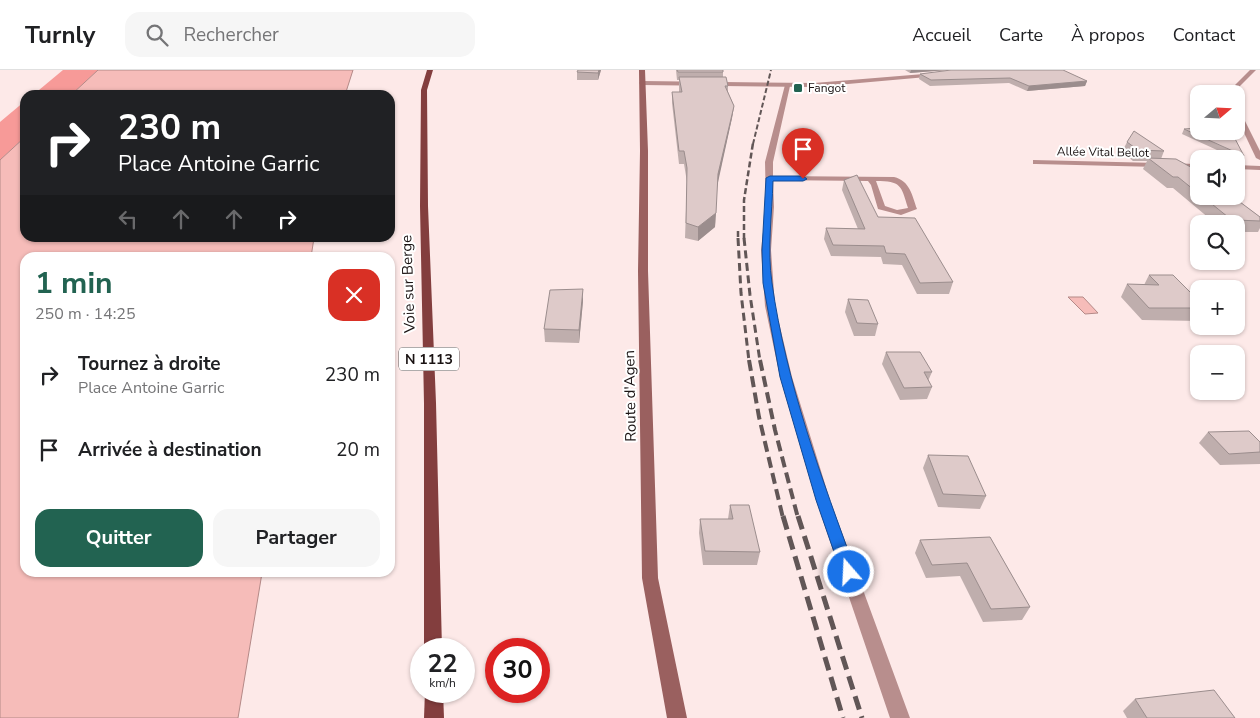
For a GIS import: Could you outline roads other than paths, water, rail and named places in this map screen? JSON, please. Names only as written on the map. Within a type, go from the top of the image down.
[{"type":"main road","name":"Voie sur Berge","points":[[430,70],[424,90],[424,206],[430,403],[433,638]]},
{"type":"main road","name":"Route d'Agen","points":[[642,77],[644,151],[643,271],[650,578],[677,718]]},
{"type":"main road","points":[[434,703],[434,718]]},
{"type":"street","points":[[1238,85],[1253,70]]},
{"type":"street","points":[[642,77],[786,86],[945,74]]},
{"type":"street","points":[[786,86],[770,146],[766,250],[767,283],[786,377],[823,500],[900,718]]},
{"type":"street","points":[[1245,127],[1260,158]]},
{"type":"street","name":"Allée Vital Bellot","points":[[1036,162],[1190,166]]},
{"type":"street","points":[[1245,167],[1260,168]]},
{"type":"street","points":[[770,178],[870,179],[901,181],[913,210],[890,212],[881,207],[875,185],[870,179]]},
{"type":"railway","points":[[753,144],[771,70]]},
{"type":"railway","points":[[744,238],[744,200],[753,143]]},
{"type":"railway","points":[[738,231],[738,238]]},
{"type":"railway","points":[[738,238],[741,293],[749,361]]},
{"type":"railway","points":[[744,238],[760,361]]},
{"type":"railway","points":[[749,360],[759,417],[783,518]]},
{"type":"railway","points":[[760,360],[775,430],[798,518]]},
{"type":"railway","points":[[783,516],[843,718]]},
{"type":"railway","points":[[798,516],[862,718]]},
{"type":"place","name":"Fangot","points":[[798,88]]}]
